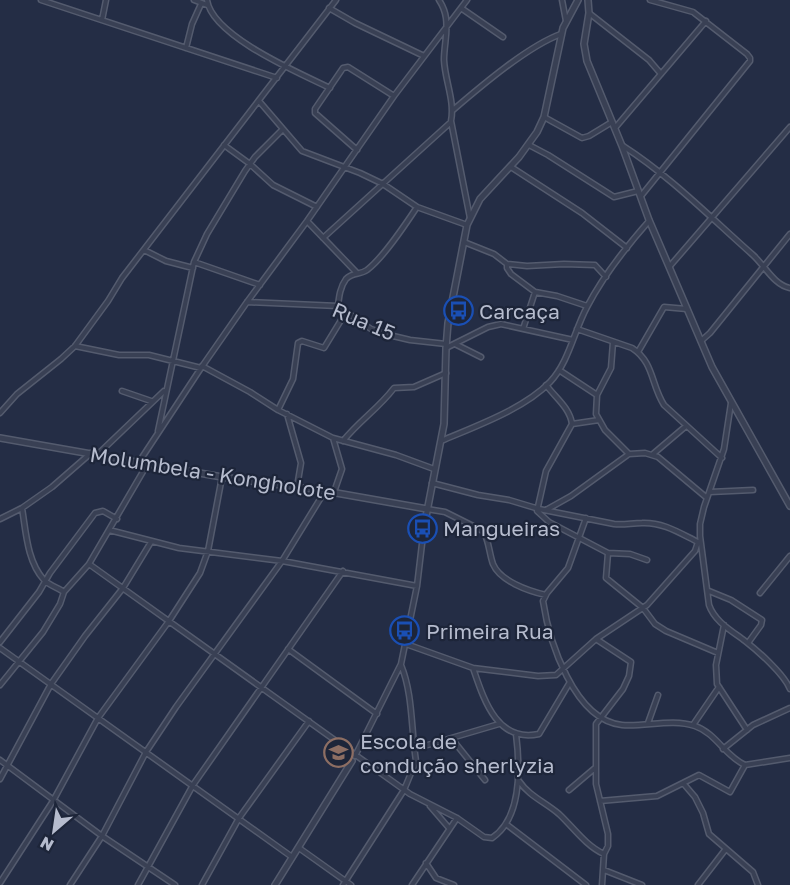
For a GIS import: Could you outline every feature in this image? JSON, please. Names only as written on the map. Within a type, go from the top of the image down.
[{"type":"street","points":[[41,0],[277,78]]},
{"type":"street","points":[[58,0],[59,6]]},
{"type":"street","points":[[102,20],[106,0]]},
{"type":"street","points":[[194,0],[201,4]]},
{"type":"street","points":[[0,413],[17,394],[61,360],[75,346],[144,250],[336,0]]},
{"type":"street","points":[[439,0],[443,6],[447,27],[444,60],[453,110],[451,121],[470,218]]},
{"type":"street","points":[[139,462],[247,302],[346,167],[394,96],[467,0]]},
{"type":"street","points":[[562,0],[566,22]]},
{"type":"street","points":[[275,885],[356,755],[401,664],[417,586],[424,527],[441,441],[445,413],[446,346],[467,225],[480,199],[529,145],[544,117],[562,33],[579,0]]},
{"type":"street","points":[[588,0],[585,54],[649,220],[701,341],[731,403],[790,506]]},
{"type":"street","points":[[529,145],[614,196],[640,194],[750,61],[747,54],[688,9],[650,0]]},
{"type":"street","points":[[186,48],[192,24],[201,4],[207,2],[216,19],[234,36],[285,66],[330,88]]},
{"type":"street","points":[[329,8],[424,56]]},
{"type":"street","points":[[461,8],[503,37]]},
{"type":"street","points":[[588,14],[649,60],[661,74]]},
{"type":"street","points":[[544,117],[582,138],[613,125],[706,21]]},
{"type":"street","points":[[453,110],[484,84],[546,40],[562,33]]},
{"type":"street","points":[[357,150],[315,113],[315,109],[342,68],[348,67],[394,96]]},
{"type":"street","points":[[260,101],[302,151],[383,184],[417,207],[467,225]]},
{"type":"street","points":[[323,238],[451,121]]},
{"type":"street","points":[[670,266],[790,127]]},
{"type":"street","points":[[157,434],[194,262],[207,234],[250,164],[283,129]]},
{"type":"street","points":[[224,146],[250,164],[273,185],[317,207]]},
{"type":"street","points":[[622,146],[712,218],[764,265],[772,278],[784,287],[790,288]]},
{"type":"street","points":[[511,166],[582,213],[627,248]]},
{"type":"street","points":[[338,306],[342,286],[347,279],[356,272],[364,272],[369,268],[396,238],[417,207]]},
{"type":"street","points":[[441,441],[503,414],[546,385],[559,370],[587,306],[649,220]]},
{"type":"street","points":[[307,221],[356,272]]},
{"type":"street","points":[[701,341],[710,333],[790,234]]},
{"type":"street","points":[[464,242],[494,254],[507,264],[595,265],[606,277]]},
{"type":"street","points":[[144,250],[166,261],[192,268]]},
{"type":"street","points":[[194,262],[260,285]]},
{"type":"street","points":[[507,264],[511,274],[535,292],[557,296],[587,306]]},
{"type":"street","points":[[523,329],[535,292]]},
{"type":"street","name":"Rua 15","points":[[247,302],[338,306],[371,329],[410,340],[446,346]]},
{"type":"street","points":[[638,352],[664,306],[687,309]]},
{"type":"street","points":[[278,410],[292,379],[297,343],[302,341],[324,348],[346,312]]},
{"type":"street","points":[[446,346],[496,325],[505,324],[573,340]]},
{"type":"street","points":[[577,329],[638,352],[651,369],[662,402],[722,458]]},
{"type":"street","points":[[613,342],[610,368],[597,395],[595,406],[605,430],[629,454]]},
{"type":"street","points":[[454,344],[481,357]]},
{"type":"street","points":[[75,346],[119,355],[149,355],[201,367],[333,438],[396,455],[434,469]]},
{"type":"street","points":[[559,370],[597,395]]},
{"type":"street","points":[[343,441],[361,420],[385,400],[394,388],[414,387],[446,373]]},
{"type":"street","points":[[546,385],[571,416],[572,424],[546,471],[536,508],[541,516],[608,554],[630,554],[647,560]]},
{"type":"street","points":[[98,455],[165,390]]},
{"type":"street","points":[[122,391],[152,401]]},
{"type":"street","points":[[731,403],[722,458],[700,524],[700,543],[711,610],[724,625],[748,644],[786,681],[790,689]]},
{"type":"street","points":[[287,414],[301,463],[297,487]]},
{"type":"street","points":[[572,424],[599,420]]},
{"type":"street","points":[[653,454],[686,426]]},
{"type":"street","name":"Molumbela - Kongholote","points":[[0,438],[222,477],[325,491],[427,509]]},
{"type":"street","points":[[333,438],[342,469],[333,493]]},
{"type":"street","points":[[0,519],[22,508],[70,473],[91,453]]},
{"type":"street","points":[[545,510],[571,496],[629,454],[639,453],[653,454],[671,466],[689,485],[707,498]]},
{"type":"street","points":[[0,685],[49,622],[64,592],[89,564],[148,464]]},
{"type":"street","points":[[0,883],[53,801],[98,718],[169,621],[200,573],[208,551],[222,477]]},
{"type":"street","points":[[432,483],[614,524],[642,523],[666,526],[700,543]]},
{"type":"street","points":[[710,492],[753,490]]},
{"type":"street","points":[[70,885],[102,837],[146,752],[214,653],[282,561],[325,491]]},
{"type":"street","points":[[22,508],[30,553],[45,580],[64,592]]},
{"type":"street","points":[[427,509],[445,512],[483,531],[493,565],[499,573],[520,586],[546,595]]},
{"type":"street","points":[[0,642],[95,513],[103,511],[117,519]]},
{"type":"street","points":[[586,518],[568,567],[543,601],[556,652],[577,694],[600,718],[621,725],[648,723],[693,725],[709,733],[723,749],[745,765],[790,758]]},
{"type":"street","points":[[109,530],[179,548],[282,561],[417,586]]},
{"type":"street","points":[[0,779],[51,684],[123,588],[151,542]]},
{"type":"street","points":[[406,644],[474,668],[556,675],[596,639],[643,608],[656,596],[700,543]]},
{"type":"street","points":[[608,554],[606,578],[643,608],[655,624],[718,653]]},
{"type":"street","points":[[759,593],[790,555]]},
{"type":"street","points":[[89,564],[404,790],[489,838],[500,833],[506,824],[519,780],[516,734]]},
{"type":"street","points":[[138,885],[193,785],[343,571]]},
{"type":"street","points":[[709,591],[731,600],[762,620],[748,644]]},
{"type":"street","points":[[724,625],[718,653],[716,679],[747,730]]},
{"type":"street","points":[[596,639],[627,659],[632,666],[623,689],[596,724],[595,768],[600,801],[608,827],[608,846],[604,854],[602,885]]},
{"type":"street","points":[[0,648],[293,857]]},
{"type":"street","points":[[288,649],[377,714]]},
{"type":"street","points":[[344,883],[404,790],[414,770],[416,761],[406,677],[401,664]]},
{"type":"street","points":[[474,668],[483,694],[499,724],[516,734],[539,734],[570,682]]},
{"type":"street","points":[[693,725],[719,687]]},
{"type":"street","points":[[648,723],[658,695]]},
{"type":"street","points":[[723,749],[747,730],[790,708]]},
{"type":"street","points":[[202,885],[239,818],[309,721]]},
{"type":"street","points":[[414,749],[499,724]]},
{"type":"street","points":[[452,739],[485,780]]},
{"type":"street","points":[[0,760],[102,837],[175,885]]},
{"type":"street","points":[[600,801],[657,796],[699,775],[730,792],[745,765]]},
{"type":"street","points":[[569,789],[595,768]]},
{"type":"street","points":[[519,780],[529,794],[558,813],[595,850],[604,854]]},
{"type":"street","points":[[683,783],[695,797],[703,813],[709,834],[753,872],[758,885]]},
{"type":"street","points":[[428,803],[449,828]]},
{"type":"street","points":[[412,885],[457,818]]},
{"type":"street","points":[[506,824],[586,885]]},
{"type":"street","points":[[298,848],[344,883],[351,885]]},
{"type":"street","points":[[698,885],[725,850]]},
{"type":"street","points":[[426,863],[436,878],[454,885]]},
{"type":"street","points":[[604,870],[642,885]]},
{"type":"place","name":"Carcaça","points":[[458,311]]},
{"type":"place","name":"Mangueiras","points":[[422,528]]},
{"type":"place","name":"Primeira Rua","points":[[405,631]]},
{"type":"place","name":"Escola de condução sherlyzia","points":[[339,753]]}]
